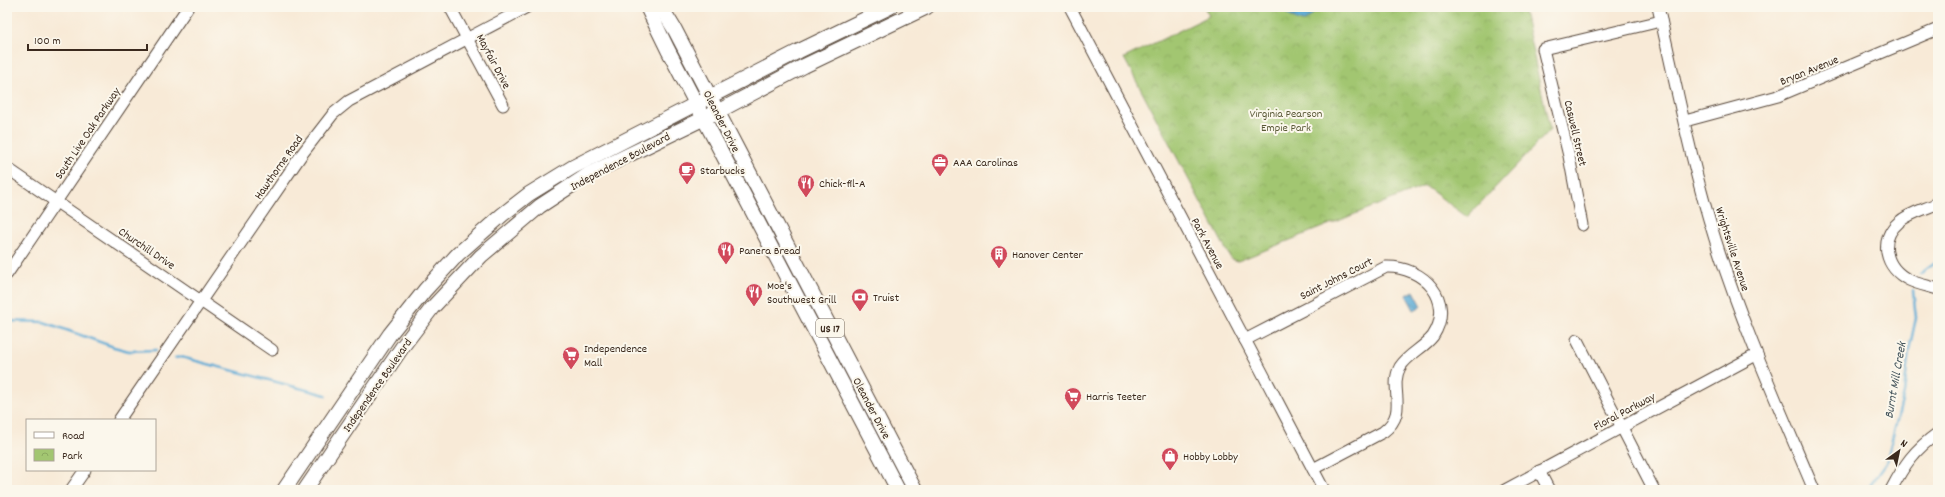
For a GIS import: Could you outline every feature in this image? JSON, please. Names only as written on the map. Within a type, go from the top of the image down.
[{"type":"main road","name":"Oleander Drive","points":[[647,7],[703,118],[898,490]]},
{"type":"main road","name":"Oleander Drive","points":[[661,7],[710,97],[716,112],[915,490]]},
{"type":"main road","name":"Independence Boulevard","points":[[284,490],[390,334],[442,270],[483,230],[529,194],[573,166],[799,51],[890,7]]},
{"type":"main road","name":"Independence Boulevard","points":[[305,490],[403,346],[432,308],[467,270],[496,242],[540,206],[579,180],[716,112],[804,66],[927,7]]},
{"type":"main road","points":[[356,416],[353,410],[354,402],[390,334]]},
{"type":"street","name":"South Live Oak Parkway","points":[[7,274],[188,7]]},
{"type":"street","name":"Mayfair Drive","points":[[450,7],[503,105]]},
{"type":"street","name":"Hawthorne Road","points":[[120,419],[298,160],[333,114],[349,101],[527,7]]},
{"type":"street","name":"Park Avenue","points":[[1070,7],[1324,490]]},
{"type":"street","name":"Wrightsville Avenue","points":[[1658,7],[1714,235],[1756,356],[1814,490]]},
{"type":"street","name":"Caswell Street","points":[[1582,224],[1569,156],[1543,48],[1661,21]]},
{"type":"street","name":"Bryan Avenue","points":[[1685,121],[1778,96],[1938,29]]},
{"type":"street","name":"Churchill Drive","points":[[7,168],[272,350]]},
{"type":"street","points":[[1938,204],[1899,222],[1890,234],[1886,244],[1888,259],[1893,267],[1905,277],[1938,289]]},
{"type":"street","name":"Saint Johns Court","points":[[1245,340],[1386,267],[1402,268],[1416,273],[1425,280],[1435,292],[1440,309],[1438,325],[1428,342],[1400,367],[1397,382],[1398,408],[1392,422],[1383,432],[1313,469]]},
{"type":"street","points":[[1577,340],[1620,427],[1654,490]]},
{"type":"street","name":"Floral Parkway","points":[[1505,490],[1620,427],[1756,356]]},
{"type":"street","points":[[1891,490],[1902,469],[1918,449],[1938,433]]},
{"type":"street","points":[[71,490],[84,471]]},
{"type":"street","points":[[1539,471],[1549,490]]},
{"type":"green space","name":"Virginia Pearson Empie Park","points":[[1204,7],[1523,7],[1550,130],[1467,217],[1425,186],[1238,261],[1231,259],[1124,58],[1209,16]]},
{"type":"water","points":[[1277,7],[1315,7],[1315,9],[1313,14],[1303,22],[1296,20]]},
{"type":"water","points":[[1414,291],[1422,306],[1414,310],[1406,295]]},
{"type":"waterway","name":"Burnt Mill Creek","points":[[1920,274],[1938,261]]},
{"type":"waterway","name":"Burnt Mill Creek","points":[[1867,490],[1886,463],[1904,393],[1909,350],[1916,318],[1913,291]]},
{"type":"waterway","points":[[7,321],[44,322],[129,351],[156,350]]},
{"type":"waterway","points":[[175,358],[181,357],[326,395]]},
{"type":"place","name":"AAA Carolinas","points":[[940,177]]},
{"type":"place","name":"Starbucks","points":[[687,185]]},
{"type":"place","name":"Chick-fil-A","points":[[806,198]]},
{"type":"place","name":"Panera Bread","points":[[726,265]]},
{"type":"place","name":"Hanover Center","points":[[999,269]]},
{"type":"place","name":"Moe's Southwest Grill","points":[[754,307]]},
{"type":"place","name":"Truist","points":[[860,312]]},
{"type":"place","name":"Independence Mall","points":[[571,370]]},
{"type":"place","name":"Harris Teeter","points":[[1073,411]]},
{"type":"place","name":"Hobby Lobby","points":[[1170,471]]}]
